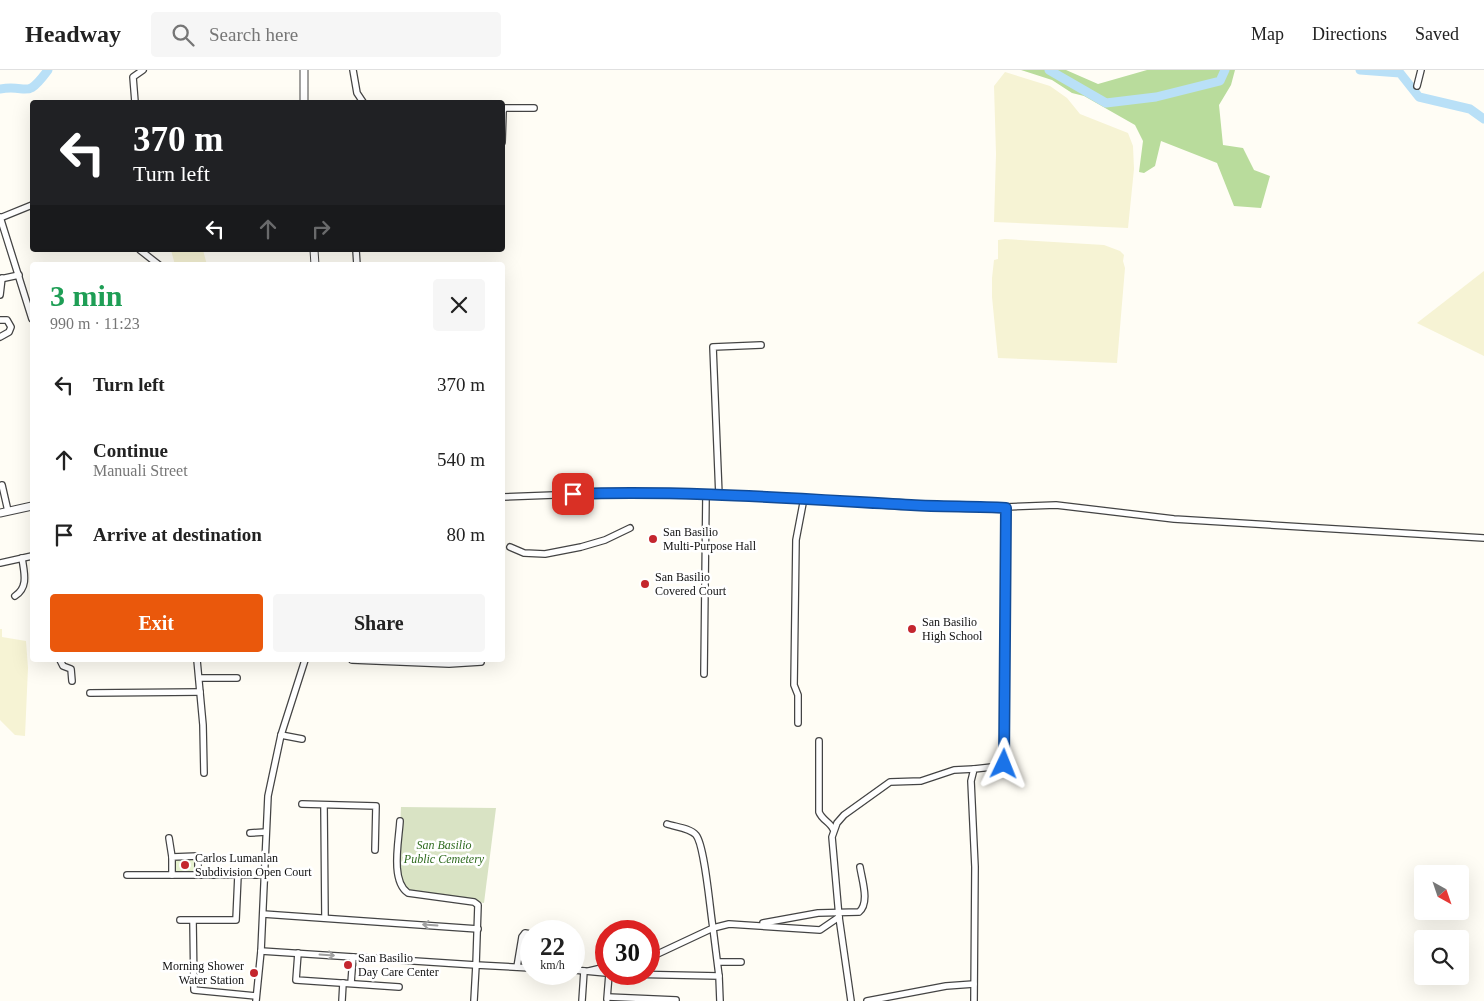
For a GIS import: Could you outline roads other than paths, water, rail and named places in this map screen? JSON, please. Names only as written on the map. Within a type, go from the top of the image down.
[{"type":"street","points":[[135,100],[133,77],[143,70]]},
{"type":"street","points":[[304,70],[304,100]]},
{"type":"street","points":[[353,70],[357,93],[362,100]]},
{"type":"street","points":[[1417,86],[1421,70]]},
{"type":"street","points":[[505,109],[534,108]]},
{"type":"street","points":[[30,206],[0,220],[30,312]]},
{"type":"street","points":[[143,252],[155,262]]},
{"type":"street","points":[[0,295],[1,279],[19,276]]},
{"type":"street","points":[[0,320],[7,320],[11,327],[9,332],[0,337]]},
{"type":"street","points":[[720,496],[713,347],[761,345]]},
{"type":"street","points":[[2,485],[8,511]]},
{"type":"street","points":[[505,497],[629,493],[804,498],[913,505],[1006,508],[1056,505],[1184,519],[1484,538]]},
{"type":"street","points":[[704,674],[706,495]]},
{"type":"street","points":[[798,723],[798,695],[794,685],[796,540],[804,498]]},
{"type":"street","points":[[0,513],[30,506]]},
{"type":"street","points":[[852,1001],[839,915],[832,837],[833,829],[844,815],[890,782],[921,781],[954,770],[1001,766],[1005,761],[1006,508]]},
{"type":"street","points":[[510,547],[524,553],[545,554],[605,540],[630,528]]},
{"type":"street","points":[[0,563],[30,556]]},
{"type":"street","points":[[16,596],[24,587],[22,558]]},
{"type":"street","points":[[61,662],[63,666],[71,669],[72,681]]},
{"type":"street","points":[[197,662],[204,744],[204,773]]},
{"type":"street","points":[[194,921],[194,990],[256,998],[261,951],[269,786],[281,735],[304,662]]},
{"type":"street","points":[[400,662],[449,664],[481,662]]},
{"type":"street","points":[[199,678],[237,678]]},
{"type":"street","points":[[90,693],[200,692]]},
{"type":"street","points":[[281,735],[302,739]]},
{"type":"street","points":[[819,741],[819,812],[821,817],[830,823],[833,829]]},
{"type":"street","points":[[974,769],[971,781],[975,867],[974,1001]]},
{"type":"street","points":[[302,804],[376,806],[375,850]]},
{"type":"street","points":[[324,806],[325,918]]},
{"type":"street","points":[[400,821],[397,868],[400,886],[408,892],[476,903],[479,908],[474,1001]]},
{"type":"street","points":[[667,824],[690,831],[700,842],[707,878],[720,976],[720,1001]]},
{"type":"street","points":[[250,833],[266,832]]},
{"type":"street","points":[[169,838],[172,875]]},
{"type":"street","points":[[172,857],[198,856],[198,875]]},
{"type":"street","points":[[250,860],[265,860]]},
{"type":"street","points":[[754,925],[818,912],[839,915],[859,912],[864,906],[860,867]]},
{"type":"street","points":[[127,875],[264,875]]},
{"type":"street","points":[[180,920],[236,920],[238,875]]},
{"type":"street","points":[[263,914],[478,929]]},
{"type":"street","points":[[660,953],[713,928],[729,924],[820,930],[839,915]]},
{"type":"street","points":[[517,967],[520,949]]},
{"type":"street","points":[[261,951],[520,967]]},
{"type":"street","points":[[298,953],[296,980],[400,987]]},
{"type":"street","points":[[351,983],[354,957]]},
{"type":"street","points":[[718,962],[742,962]]},
{"type":"street","points":[[586,971],[595,969]]},
{"type":"street","points":[[586,971],[595,972]]},
{"type":"street","points":[[582,1001],[586,971]]},
{"type":"street","points":[[660,975],[720,976]]},
{"type":"street","points":[[342,1001],[343,983]]},
{"type":"street","points":[[866,1001],[938,987],[974,984]]},
{"type":"street","points":[[608,985],[607,999],[676,1000]]},
{"type":"waterway","points":[[0,89],[30,88],[41,80],[48,70]]},
{"type":"waterway","points":[[1049,70],[1106,103],[1156,97],[1220,81],[1225,70]]},
{"type":"waterway","points":[[1360,70],[1400,73],[1419,97],[1470,109],[1484,119]]},
{"type":"place","name":"San Basilio Multi-Purpose Hall","points":[[653,539]]},
{"type":"place","name":"San Basilio Covered Court","points":[[645,584]]},
{"type":"place","name":"San Basilio High School","points":[[912,629]]},
{"type":"place","name":"Carlos Lumanlan Subdivision Open Court","points":[[185,865]]},
{"type":"place","name":"San Basilio Day Care Center","points":[[348,965]]},
{"type":"place","name":"Morning Shower Water Station","points":[[254,973]]},
{"type":"park label","name":"San Basilio Public Cemetery","points":[[444,852]]}]
